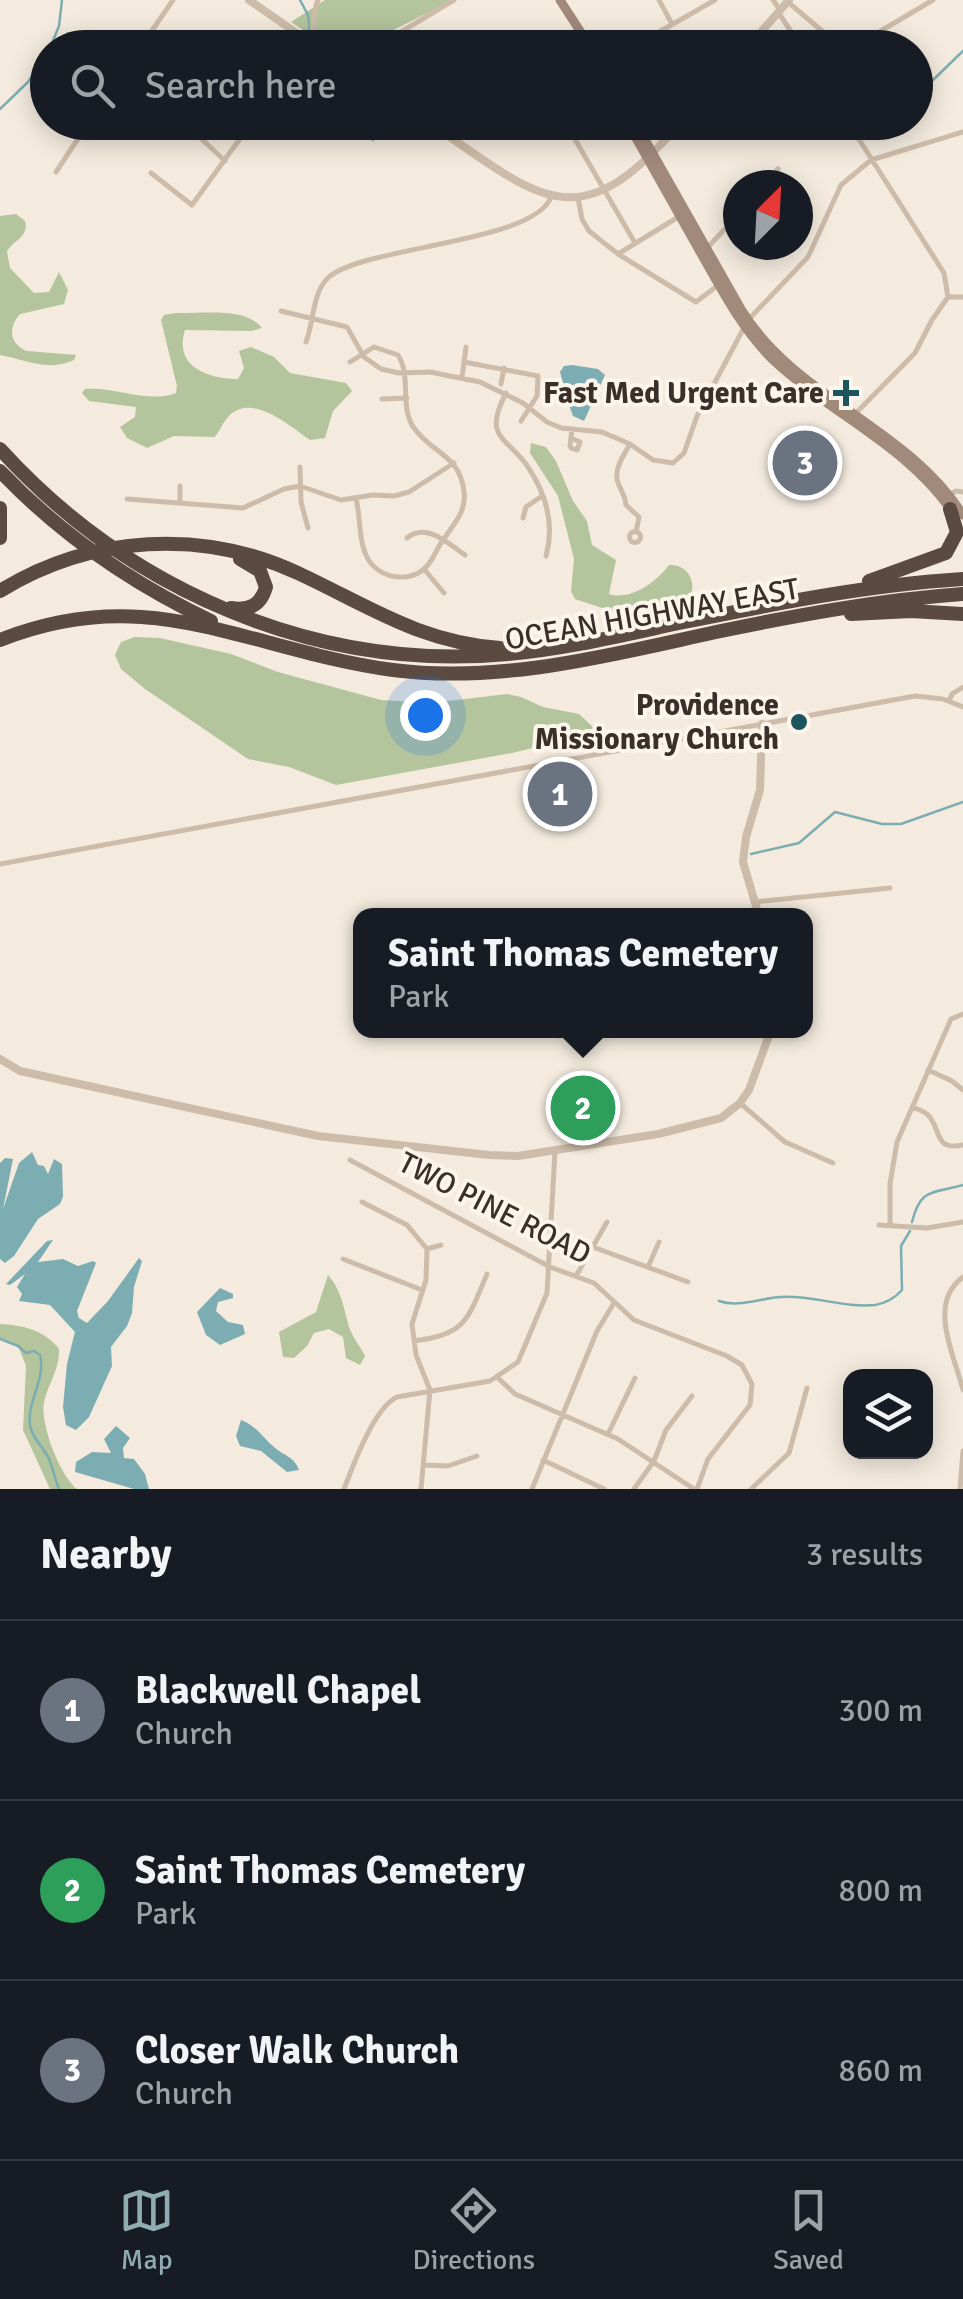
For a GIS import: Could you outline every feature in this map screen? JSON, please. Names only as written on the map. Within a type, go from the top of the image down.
[{"type":"highway","points":[[0,450],[82,526],[145,570],[193,596],[294,634],[383,652],[479,656],[571,645]]},
{"type":"highway","points":[[0,471],[51,520],[127,576],[210,620],[292,650]]},
{"type":"highway","points":[[941,556],[956,537],[954,507]]},
{"type":"highway","points":[[0,508],[0,538]]},
{"type":"highway","points":[[0,595],[31,574],[78,559],[136,547],[188,544],[260,558],[305,576],[400,625],[452,642],[506,648],[571,645]]},
{"type":"highway","points":[[136,547],[236,558],[256,567],[266,583],[260,601],[248,608],[230,608],[193,596]]},
{"type":"highway","points":[[801,600],[850,588],[941,556],[963,554]]},
{"type":"highway","name":"OCEAN HIGHWAY EAST","points":[[571,645],[884,586],[963,579]]},
{"type":"highway","name":"OCEAN HIGHWAY EAST","points":[[292,650],[422,673],[501,670],[589,660],[848,606],[963,594]]},
{"type":"highway","points":[[766,623],[885,612],[963,614]]},
{"type":"highway","points":[[0,640],[58,621],[131,614],[182,620],[292,650]]},
{"type":"main road","points":[[560,0],[577,30]]},
{"type":"main road","points":[[639,140],[708,247],[746,322]]},
{"type":"main road","points":[[643,140],[678,214],[746,322],[786,362],[902,456],[954,507]]},
{"type":"main road","points":[[678,214],[702,245],[708,247]]},
{"type":"main road","points":[[853,416],[917,460],[954,507],[963,528]]},
{"type":"street","points":[[152,30],[172,0]]},
{"type":"street","points":[[249,0],[289,30]]},
{"type":"street","points":[[314,30],[318,0]]},
{"type":"street","points":[[404,30],[454,0]]},
{"type":"street","points":[[658,0],[672,24]]},
{"type":"street","points":[[662,30],[715,0]]},
{"type":"street","points":[[773,0],[791,30]]},
{"type":"street","points":[[882,30],[933,0]]},
{"type":"street","points":[[763,30],[788,1],[821,30]]},
{"type":"street","points":[[281,311],[347,327],[361,354],[382,369],[462,378],[506,393],[531,407],[547,422],[572,429],[589,428],[630,444],[660,462],[673,463],[681,457],[697,416],[746,322],[794,274],[822,231],[841,185],[871,160],[963,132]]},
{"type":"street","points":[[56,172],[77,140]]},
{"type":"street","points":[[202,140],[225,161]]},
{"type":"street","points":[[151,174],[192,205],[240,140]]},
{"type":"street","points":[[454,140],[527,189],[578,198],[605,190],[651,157],[666,140]]},
{"type":"street","points":[[576,140],[635,243]]},
{"type":"street","points":[[853,416],[918,350],[948,298],[944,273],[859,140]]},
{"type":"street","points":[[306,342],[320,288],[334,273],[478,235],[544,208],[551,196]]},
{"type":"street","points":[[578,198],[582,219],[590,231],[618,254],[693,302],[702,300],[719,284]]},
{"type":"street","points":[[618,254],[678,214]]},
{"type":"street","points":[[708,247],[723,230]]},
{"type":"street","points":[[948,298],[963,297]]},
{"type":"street","points":[[350,362],[374,347],[392,350],[400,358],[409,416],[415,430],[454,463],[464,488],[464,502],[443,540],[424,569],[412,576],[396,577],[372,565],[364,546],[356,499]]},
{"type":"street","points":[[462,378],[466,348]]},
{"type":"street","points":[[464,362],[538,376],[540,388],[521,421]]},
{"type":"street","points":[[482,375],[484,365]]},
{"type":"street","points":[[501,384],[504,368]]},
{"type":"street","points":[[506,393],[496,417],[499,434],[526,464],[542,496],[550,520],[546,556]]},
{"type":"street","points":[[382,399],[406,398]]},
{"type":"street","points":[[571,438],[572,429]]},
{"type":"street","points":[[630,444],[617,480],[626,505],[638,517],[636,532]]},
{"type":"street","points":[[128,499],[139,503],[243,508],[300,486],[341,500],[404,494],[454,463]]},
{"type":"street","points":[[300,467],[301,508],[308,528]]},
{"type":"street","points":[[180,486],[180,502]]},
{"type":"street","points":[[954,507],[956,491],[963,492]]},
{"type":"street","points":[[523,518],[526,507],[542,496]]},
{"type":"street","points":[[407,538],[420,531],[465,554]]},
{"type":"street","points":[[424,569],[444,593]]},
{"type":"street","points":[[949,701],[963,687]]},
{"type":"street","points":[[0,864],[914,696],[963,707]]},
{"type":"street","points":[[756,908],[743,862],[746,836],[760,790],[762,724]]},
{"type":"street","points":[[754,902],[890,888]]},
{"type":"street","points":[[890,1225],[894,1157],[951,1019],[963,1014]]},
{"type":"street","points":[[0,1059],[20,1070],[318,1136],[503,1156],[698,1126],[721,1118],[740,1104],[757,1073],[768,1038]]},
{"type":"street","points":[[928,1070],[963,1090]]},
{"type":"street","points":[[740,1104],[786,1142],[833,1163]]},
{"type":"street","points":[[912,1107],[930,1116],[946,1144],[963,1145]]},
{"type":"street","points":[[344,1489],[379,1410],[397,1396],[498,1378],[522,1356],[547,1293],[556,1150]]},
{"type":"street","name":"TWO PINE ROAD","points":[[350,1160],[550,1266],[598,1286],[640,1323],[732,1359],[745,1369],[750,1378],[750,1405],[708,1459],[696,1489]]},
{"type":"street","points":[[362,1202],[408,1225],[428,1249],[429,1262],[412,1324],[430,1390],[421,1489]]},
{"type":"street","points":[[576,1276],[606,1222]]},
{"type":"street","points":[[879,1226],[927,1228],[963,1222]]},
{"type":"street","points":[[648,1268],[659,1242]]},
{"type":"street","points":[[428,1249],[441,1245]]},
{"type":"street","points":[[593,1246],[688,1282]]},
{"type":"street","points":[[343,1259],[422,1290]]},
{"type":"street","points":[[414,1341],[440,1338],[464,1325],[487,1274]]},
{"type":"street","points":[[963,1277],[949,1290],[943,1307],[963,1390]]},
{"type":"street","points":[[532,1489],[600,1324],[614,1303]]},
{"type":"street","points":[[498,1378],[515,1394],[608,1434],[696,1489]]},
{"type":"street","points":[[608,1434],[635,1378]]},
{"type":"street","points":[[751,1489],[789,1453],[807,1388]]},
{"type":"street","points":[[634,1489],[654,1460],[666,1430],[692,1396]]},
{"type":"street","points":[[960,1489],[963,1451]]},
{"type":"street","points":[[424,1466],[448,1466],[476,1456]]},
{"type":"street","points":[[543,1460],[604,1489]]},
{"type":"green space","points":[[325,0],[453,0],[394,30],[303,30],[291,22]]},
{"type":"green space","points":[[16,214],[26,226],[7,251],[10,268],[34,293],[49,292],[59,272],[68,290],[64,304],[20,314],[12,330],[14,340],[27,351],[76,355],[74,360],[46,365],[0,355],[0,216]]},
{"type":"green space","points":[[234,314],[262,328],[185,330],[184,353],[189,362],[205,373],[238,379],[244,368],[239,351],[251,347],[274,357],[290,373],[346,383],[352,391],[333,411],[325,438],[310,440],[271,414],[248,408],[228,417],[214,437],[174,436],[147,448],[127,438],[120,427],[135,417],[136,407],[89,401],[82,393],[85,389],[96,389],[154,397],[176,393],[161,320],[164,315]]},
{"type":"green space","points":[[531,443],[546,447],[556,461],[573,501],[587,521],[592,545],[616,560],[609,594],[634,592],[669,565],[682,568],[690,577],[692,590],[687,603],[626,616],[575,599],[571,591],[574,559],[558,496],[530,453]]},
{"type":"green space","points":[[135,637],[160,638],[231,654],[278,672],[381,700],[431,703],[507,694],[579,714],[594,728],[570,739],[512,753],[336,785],[289,767],[248,759],[145,689],[121,669],[115,655],[121,642]]},
{"type":"green space","points":[[328,1275],[365,1356],[360,1365],[346,1358],[343,1337],[329,1329],[314,1333],[294,1358],[283,1357],[279,1332],[316,1312]]},
{"type":"green space","points":[[0,1324],[32,1330],[59,1349],[44,1412],[58,1461],[77,1489],[50,1489],[23,1430],[26,1366],[18,1346],[0,1339]]},
{"type":"water","points":[[564,366],[598,369],[605,375],[584,421],[573,416],[566,397],[562,404],[559,401],[563,383],[560,372]]},
{"type":"water","points":[[32,1152],[48,1174],[54,1159],[62,1164],[63,1197],[60,1204],[38,1219],[5,1263],[0,1259],[0,1163],[5,1158],[13,1159],[3,1209],[19,1163]]},
{"type":"water","points":[[53,1240],[38,1262],[63,1259],[78,1266],[96,1263],[77,1311],[87,1323],[139,1258],[142,1261],[132,1313],[111,1347],[112,1366],[89,1417],[76,1430],[66,1425],[63,1407],[75,1332],[50,1305],[19,1301],[22,1294],[17,1287],[25,1274],[6,1284],[47,1241]]},
{"type":"water","points":[[220,1288],[233,1294],[233,1298],[218,1302],[216,1311],[228,1322],[243,1325],[245,1334],[220,1345],[206,1335],[197,1312]]},
{"type":"water","points":[[241,1420],[292,1459],[299,1470],[287,1472],[261,1451],[240,1446],[236,1436]]},
{"type":"water","points":[[116,1426],[130,1438],[123,1448],[124,1458],[134,1459],[145,1474],[149,1489],[134,1489],[75,1472],[76,1462],[92,1452],[111,1453],[104,1439]]},
{"type":"waterway","points":[[57,30],[62,0]]},
{"type":"waterway","points":[[300,0],[308,15],[310,30]]},
{"type":"waterway","points":[[933,80],[963,51]]},
{"type":"waterway","points":[[0,109],[30,79]]},
{"type":"waterway","points":[[751,854],[799,843],[835,812],[882,824],[901,824],[963,802]]},
{"type":"waterway","points":[[912,1222],[924,1197],[963,1185]]},
{"type":"waterway","points":[[719,1301],[742,1303],[793,1297],[851,1305],[883,1303],[902,1290],[901,1246],[910,1231]]},
{"type":"waterway","points":[[0,1339],[26,1353],[34,1351],[40,1355],[41,1373],[30,1425],[49,1459],[59,1489]]},
{"type":"place","name":"Fast Med Urgent Care","points":[[846,393]]},
{"type":"place","name":"Closer Walk Church","points":[[805,463]]},
{"type":"place","name":"Providence Missionary Church","points":[[799,722]]},
{"type":"place","name":"Blackwell Chapel","points":[[560,794]]},
{"type":"place","name":"Saint Thomas Cemetery","points":[[583,1108]]}]
